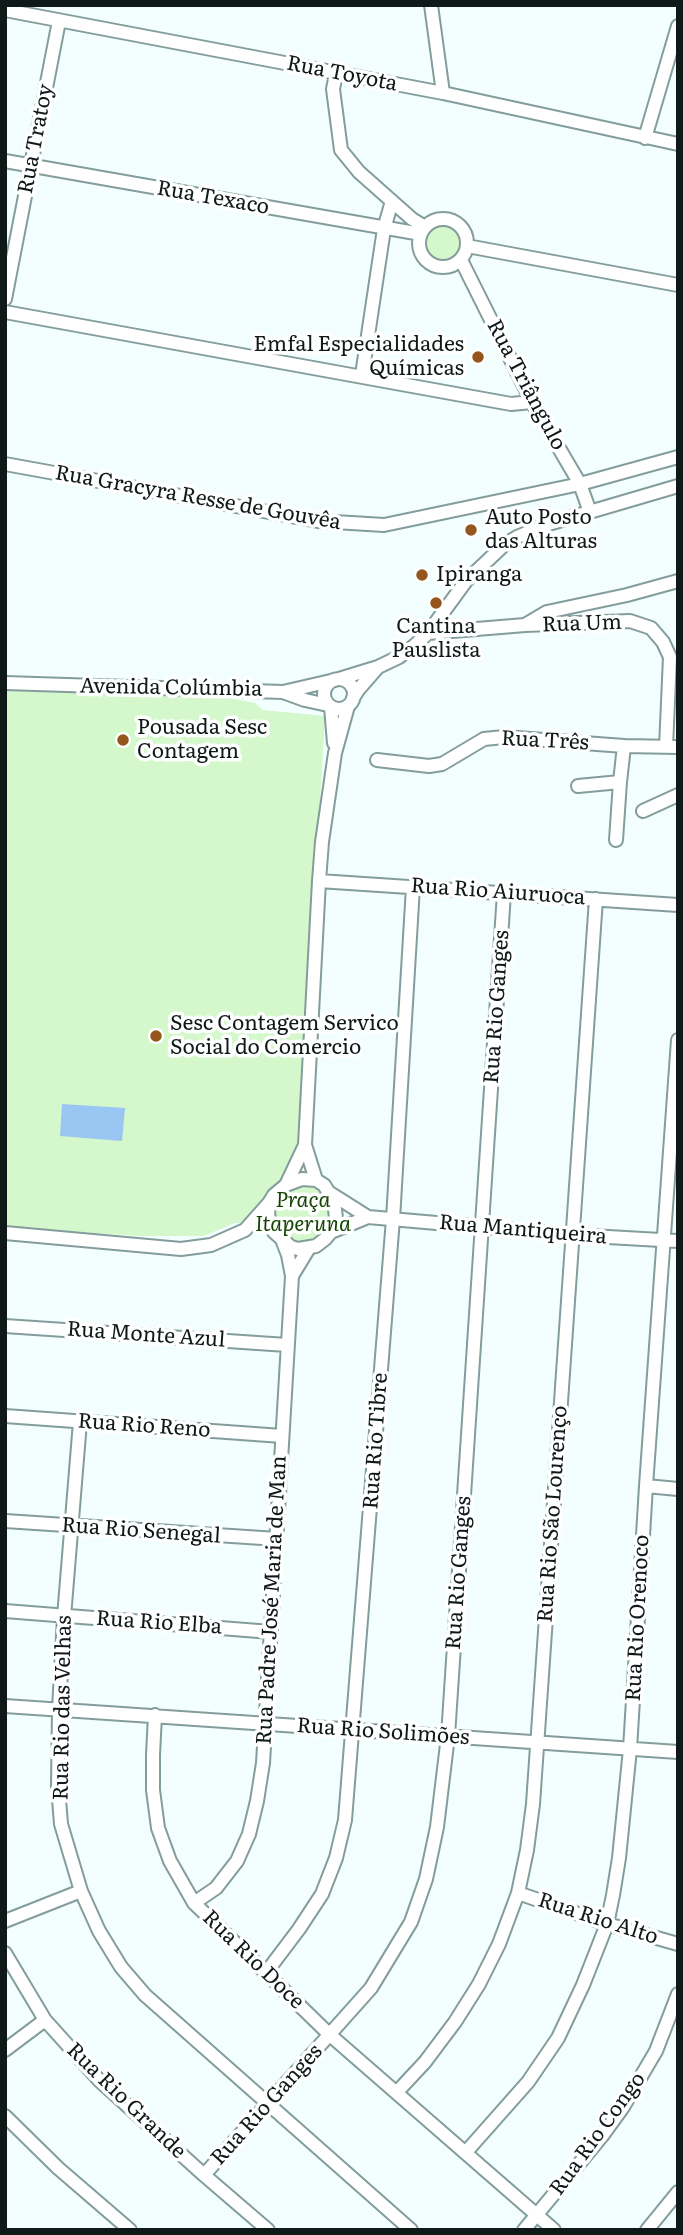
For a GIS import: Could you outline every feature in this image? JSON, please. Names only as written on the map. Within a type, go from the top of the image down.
[{"type":"street","points":[[431,5],[443,93]]},
{"type":"street","name":"Rua Toyota","points":[[5,10],[443,93],[678,144]]},
{"type":"street","name":"Rua Tratoy","points":[[5,299],[59,20]]},
{"type":"street","points":[[645,138],[678,26]]},
{"type":"street","points":[[336,74],[333,89],[341,150],[359,172],[423,230]]},
{"type":"street","name":"Rua Texaco","points":[[5,162],[384,229],[423,230]]},
{"type":"street","points":[[362,375],[384,229],[392,201]]},
{"type":"street","points":[[438,219],[453,221],[464,231],[467,246],[461,260],[456,264],[440,267],[427,261],[420,248],[423,230],[438,219]]},
{"type":"street","points":[[467,246],[678,285]]},
{"type":"street","name":"Rua Triângulo","points":[[461,260],[532,402],[580,484],[590,512]]},
{"type":"street","points":[[5,312],[511,404],[532,402]]},
{"type":"street","name":"Rua Gracyra Resse de Gouvêa","points":[[5,464],[306,519],[384,525],[580,484],[678,457]]},
{"type":"street","points":[[335,753],[325,689],[337,680],[399,657],[428,633],[466,580],[504,545],[545,525],[678,486]]},
{"type":"street","points":[[525,625],[547,612],[678,581]]},
{"type":"street","name":"Rua Um","points":[[428,633],[525,625],[630,621],[651,628],[663,642],[670,657],[672,747]]},
{"type":"street","points":[[286,1185],[304,1145],[322,842],[335,753],[351,702],[378,667]]},
{"type":"street","points":[[337,680],[351,685],[351,702]]},
{"type":"street","name":"Avenida Colúmbia","points":[[5,683],[283,692],[337,680]]},
{"type":"street","points":[[283,692],[342,709],[351,702]]},
{"type":"street","name":"Rua Três","points":[[377,760],[429,766],[442,764],[484,739],[504,737],[672,747]]},
{"type":"street","points":[[616,840],[624,746]]},
{"type":"street","points":[[578,786],[620,782]]},
{"type":"street","points":[[643,811],[678,795]]},
{"type":"street","name":"Rua Rio Aiuruoca","points":[[319,881],[678,905]]},
{"type":"street","name":"Rua Rio Tibre","points":[[265,1974],[322,1894],[336,1858],[345,1820],[393,1219],[413,887]]},
{"type":"street","name":"Rua Rio Ganges","points":[[204,2175],[371,1988],[411,1922],[426,1879],[437,1827],[447,1736],[505,893]]},
{"type":"street","name":"Rua Rio São Lourenço","points":[[397,2092],[425,2062],[479,1984],[499,1944],[518,1893],[527,1850],[537,1742],[596,899]]},
{"type":"street","name":"Rua Rio Orenoco","points":[[466,2152],[528,2082],[558,2038],[607,1924],[619,1858],[630,1749],[646,1486],[671,1241],[678,1040]]},
{"type":"street","points":[[304,1145],[316,1180]]},
{"type":"street","points":[[5,1233],[181,1249],[211,1245],[245,1230],[274,1195],[286,1185],[302,1179],[316,1180],[324,1185],[336,1209],[331,1232],[316,1246],[309,1248],[298,1249],[278,1237],[245,1230]]},
{"type":"street","name":"Rua Mantiqueira","points":[[330,1193],[368,1217]]},
{"type":"street","points":[[269,1203],[268,1215],[278,1237]]},
{"type":"street","name":"Rua Mantiqueira","points":[[331,1232],[368,1217],[671,1241]]},
{"type":"street","name":"Rua Padre José Maria de Man","points":[[194,1903],[216,1888],[237,1861],[249,1833],[257,1801],[266,1724],[292,1276],[278,1237]]},
{"type":"street","name":"Rua Padre José Maria de Man","points":[[292,1276],[309,1248]]},
{"type":"street","name":"Rua Monte Azul","points":[[5,1326],[287,1345]]},
{"type":"street","name":"Rua Rio Reno","points":[[5,1416],[282,1436]]},
{"type":"street","name":"Rua Rio das Velhas","points":[[80,1422],[64,1617],[58,1787],[61,1824],[81,1891],[99,1931],[121,1967],[145,1995],[411,2230]]},
{"type":"street","points":[[646,1486],[678,1489]]},
{"type":"street","name":"Rua Rio Senegal","points":[[5,1521],[277,1539]]},
{"type":"street","name":"Rua Rio Elba","points":[[5,1611],[271,1632]]},
{"type":"street","name":"Rua Rio Solimões","points":[[5,1706],[678,1752]]},
{"type":"street","name":"Rua Rio Doce","points":[[155,1715],[153,1779],[158,1828],[170,1861],[194,1903],[330,2035],[554,2230]]},
{"type":"street","points":[[5,1921],[81,1891]]},
{"type":"street","name":"Rua Rio Alto","points":[[518,1893],[607,1924],[678,1944]]},
{"type":"street","name":"Rua Rio Grande","points":[[5,1953],[45,2020],[99,2080],[268,2230]]},
{"type":"street","name":"Rua Rio Congo","points":[[524,2230],[623,2107],[656,2051],[678,1994]]},
{"type":"street","points":[[5,2050],[45,2020]]},
{"type":"street","points":[[5,2116],[58,2168],[130,2230]]},
{"type":"street","points":[[648,2230],[678,2192]]},
{"type":"green space","points":[[443,224],[457,229],[462,243],[457,257],[443,262],[429,257],[424,243],[429,229]]},
{"type":"green space","name":"Sesc Contagem Servico Social do Comercio","points":[[5,683],[113,694],[216,695],[255,703],[263,710],[325,716],[300,1142],[285,1180],[245,1223],[235,1223],[204,1236],[138,1236],[5,1227]]},
{"type":"green space","name":"Praça Itaperuna","points":[[303,1184],[314,1186],[327,1197],[332,1213],[330,1224],[319,1237],[303,1242],[292,1240],[279,1229],[274,1213],[276,1202],[287,1189]]},
{"type":"water","points":[[62,1104],[125,1108],[122,1141],[60,1136]]},
{"type":"place","name":"Emfal Especialidades Químicas","points":[[478,357]]},
{"type":"place","name":"Auto Posto das Alturas","points":[[471,530]]},
{"type":"place","name":"Ipiranga","points":[[422,575]]},
{"type":"place","name":"Cantina Pauslista","points":[[436,603]]},
{"type":"place","name":"Pousada Sesc Contagem","points":[[123,740]]},
{"type":"place","name":"Sesc Contagem Servico Social do Comercio","points":[[156,1036]]}]
